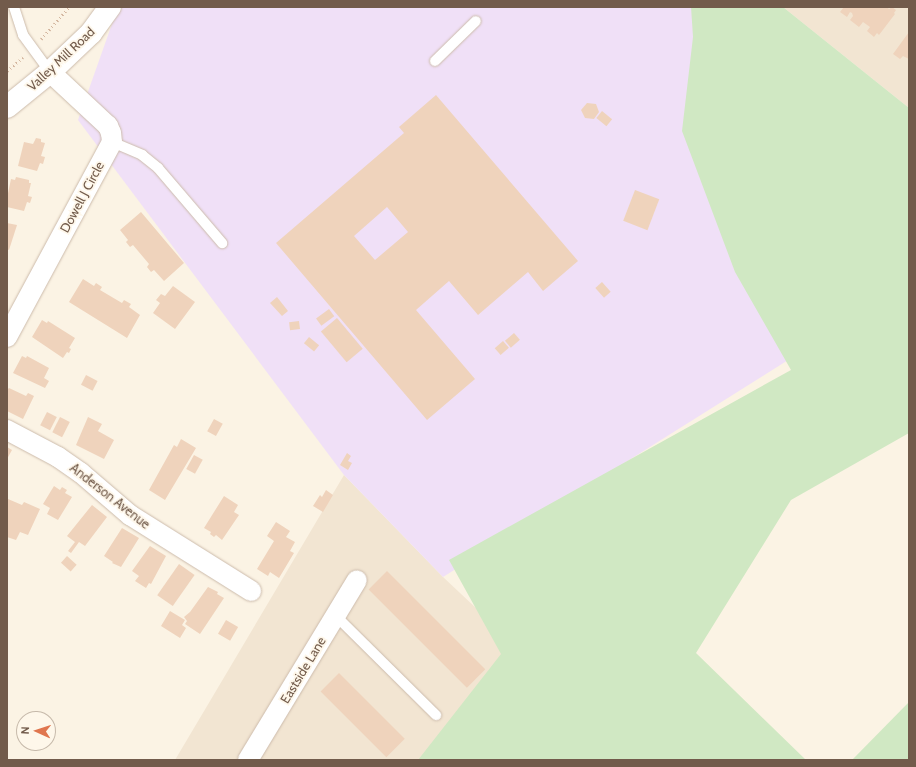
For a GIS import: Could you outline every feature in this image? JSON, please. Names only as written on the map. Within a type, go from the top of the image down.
[{"type":"street","name":"Valley Mill Road","points":[[7,107],[50,72],[91,33],[110,7]]},
{"type":"street","points":[[50,72],[108,126],[112,133],[112,142]]},
{"type":"street","name":"Dowell J Circle","points":[[7,337],[112,142]]},
{"type":"street","name":"Anderson Avenue","points":[[7,430],[58,457],[81,473],[130,515],[251,591]]},
{"type":"street","name":"Eastside Lane","points":[[248,760],[357,580]]},
{"type":"lane","points":[[12,14],[23,34],[50,72]]},
{"type":"lane","points":[[435,61],[476,21]]},
{"type":"lane","points":[[112,142],[142,155],[158,168],[222,243]]},
{"type":"lane","points":[[336,616],[436,715]]},
{"type":"path","points":[[50,30],[69,7]]},
{"type":"path","points":[[7,71],[14,66]]},
{"type":"shaded area","points":[[118,7],[740,7],[882,301],[443,577],[344,475],[78,120]]},
{"type":"shaded area","points":[[783,7],[909,7],[909,108]]},
{"type":"shaded area","points":[[344,475],[443,577],[529,658],[441,760],[175,760]]},
{"type":"green space","points":[[691,7],[783,7],[909,108],[909,433],[791,500],[696,653],[806,760],[418,760],[501,654],[449,560],[791,370],[735,272],[682,131],[693,37]]},
{"type":"green space","points":[[909,702],[909,760],[852,760]]},
{"type":"building","points":[[844,7],[887,7],[889,9],[892,7],[896,10],[894,13],[895,14],[879,35],[877,33],[874,37],[867,31],[870,27],[863,22],[859,27],[850,20],[853,16],[852,13],[850,12],[847,17],[840,12]]},
{"type":"building","points":[[909,32],[909,59],[903,56],[900,59],[893,54]]},
{"type":"building","points":[[436,95],[578,261],[543,291],[528,272],[478,315],[449,281],[416,310],[475,379],[427,420],[276,243],[404,133],[399,127]],"holes":[[[387,207],[408,232],[375,260],[354,236]]]},
{"type":"building","points":[[587,103],[596,104],[599,112],[594,119],[585,118],[581,110]]},
{"type":"building","points":[[602,111],[612,119],[606,126],[596,118]]},
{"type":"building","points":[[36,138],[41,139],[41,142],[45,143],[41,156],[45,157],[43,164],[40,163],[37,171],[18,166],[24,142],[33,144]]},
{"type":"building","points":[[16,177],[29,180],[29,183],[31,183],[28,196],[32,197],[30,203],[27,202],[24,211],[7,207],[7,198],[11,179],[15,180]]},
{"type":"building","points":[[635,190],[659,199],[647,230],[623,221]]},
{"type":"building","points":[[141,212],[184,263],[164,281],[154,270],[151,272],[147,267],[149,264],[133,245],[130,247],[126,242],[128,240],[120,230]]},
{"type":"building","points":[[7,223],[17,225],[9,250],[7,249]]},
{"type":"building","points":[[83,279],[94,286],[96,283],[102,287],[100,290],[122,303],[124,300],[131,304],[129,307],[140,315],[127,338],[69,302]]},
{"type":"building","points":[[602,282],[611,292],[604,298],[595,288]]},
{"type":"building","points":[[173,286],[195,302],[175,329],[153,313],[160,303],[156,300],[161,294],[165,296]]},
{"type":"building","points":[[277,297],[288,311],[282,316],[270,303]]},
{"type":"building","points":[[329,309],[334,316],[321,326],[316,318]]},
{"type":"building","points":[[337,318],[363,349],[347,362],[321,331]]},
{"type":"building","points":[[42,320],[47,323],[48,321],[75,338],[69,348],[71,349],[69,353],[67,352],[63,358],[32,337]]},
{"type":"building","points":[[299,321],[300,329],[290,330],[289,322]]},
{"type":"building","points":[[514,333],[520,340],[511,348],[505,341]]},
{"type":"building","points":[[309,337],[319,345],[314,351],[304,343]]},
{"type":"building","points":[[503,341],[509,348],[501,355],[495,348]]},
{"type":"building","points":[[22,356],[26,358],[27,356],[49,368],[44,378],[49,381],[45,388],[13,373]]},
{"type":"building","points":[[86,375],[98,381],[93,391],[81,385]]},
{"type":"building","points":[[9,388],[26,396],[28,393],[34,396],[23,419],[7,411],[7,390]]},
{"type":"building","points":[[47,412],[57,417],[50,430],[40,425]]},
{"type":"building","points":[[60,417],[70,422],[62,437],[52,432]]},
{"type":"building","points":[[88,417],[102,424],[98,431],[114,440],[104,459],[76,445]]},
{"type":"building","points":[[214,419],[223,424],[216,436],[207,431]]},
{"type":"building","points":[[181,439],[196,448],[165,500],[149,490],[174,445],[177,447]]},
{"type":"building","points":[[7,447],[12,450],[7,459]]},
{"type":"building","points":[[347,453],[351,456],[348,461],[352,463],[348,470],[340,465]]},
{"type":"building","points":[[194,455],[203,460],[195,474],[186,469]]},
{"type":"building","points":[[54,486],[60,490],[62,487],[67,490],[65,493],[72,497],[58,520],[47,514],[50,508],[43,504]]},
{"type":"building","points":[[326,490],[333,495],[323,512],[313,506],[320,495],[322,497]]},
{"type":"building","points":[[224,496],[238,505],[234,512],[239,515],[222,540],[216,535],[214,537],[210,534],[211,532],[204,528]]},
{"type":"building","points":[[8,499],[22,505],[24,502],[40,509],[28,535],[20,532],[16,540],[7,537]]},
{"type":"building","points":[[92,505],[107,517],[85,546],[79,542],[71,553],[68,551],[75,542],[67,536]]},
{"type":"building","points":[[276,522],[290,531],[286,537],[295,542],[290,551],[294,553],[279,578],[270,572],[268,576],[257,569],[274,541],[267,536]]},
{"type":"building","points":[[122,528],[139,538],[121,567],[112,563],[113,562],[104,556]]},
{"type":"building","points":[[150,546],[166,556],[151,584],[149,583],[146,588],[135,581],[139,576],[132,571]]},
{"type":"building","points":[[67,556],[77,565],[71,571],[61,563]]},
{"type":"building","points":[[179,564],[195,575],[173,606],[157,595]]},
{"type":"building","points":[[387,571],[485,669],[467,688],[369,589]]},
{"type":"building","points":[[208,587],[218,592],[217,594],[224,598],[200,634],[185,624],[187,621],[184,617],[190,612]]},
{"type":"building","points":[[170,611],[185,620],[182,625],[186,628],[180,638],[161,626]]},
{"type":"building","points":[[226,620],[238,627],[230,641],[218,634]]},
{"type":"building","points":[[339,673],[405,739],[386,757],[321,691]]}]
